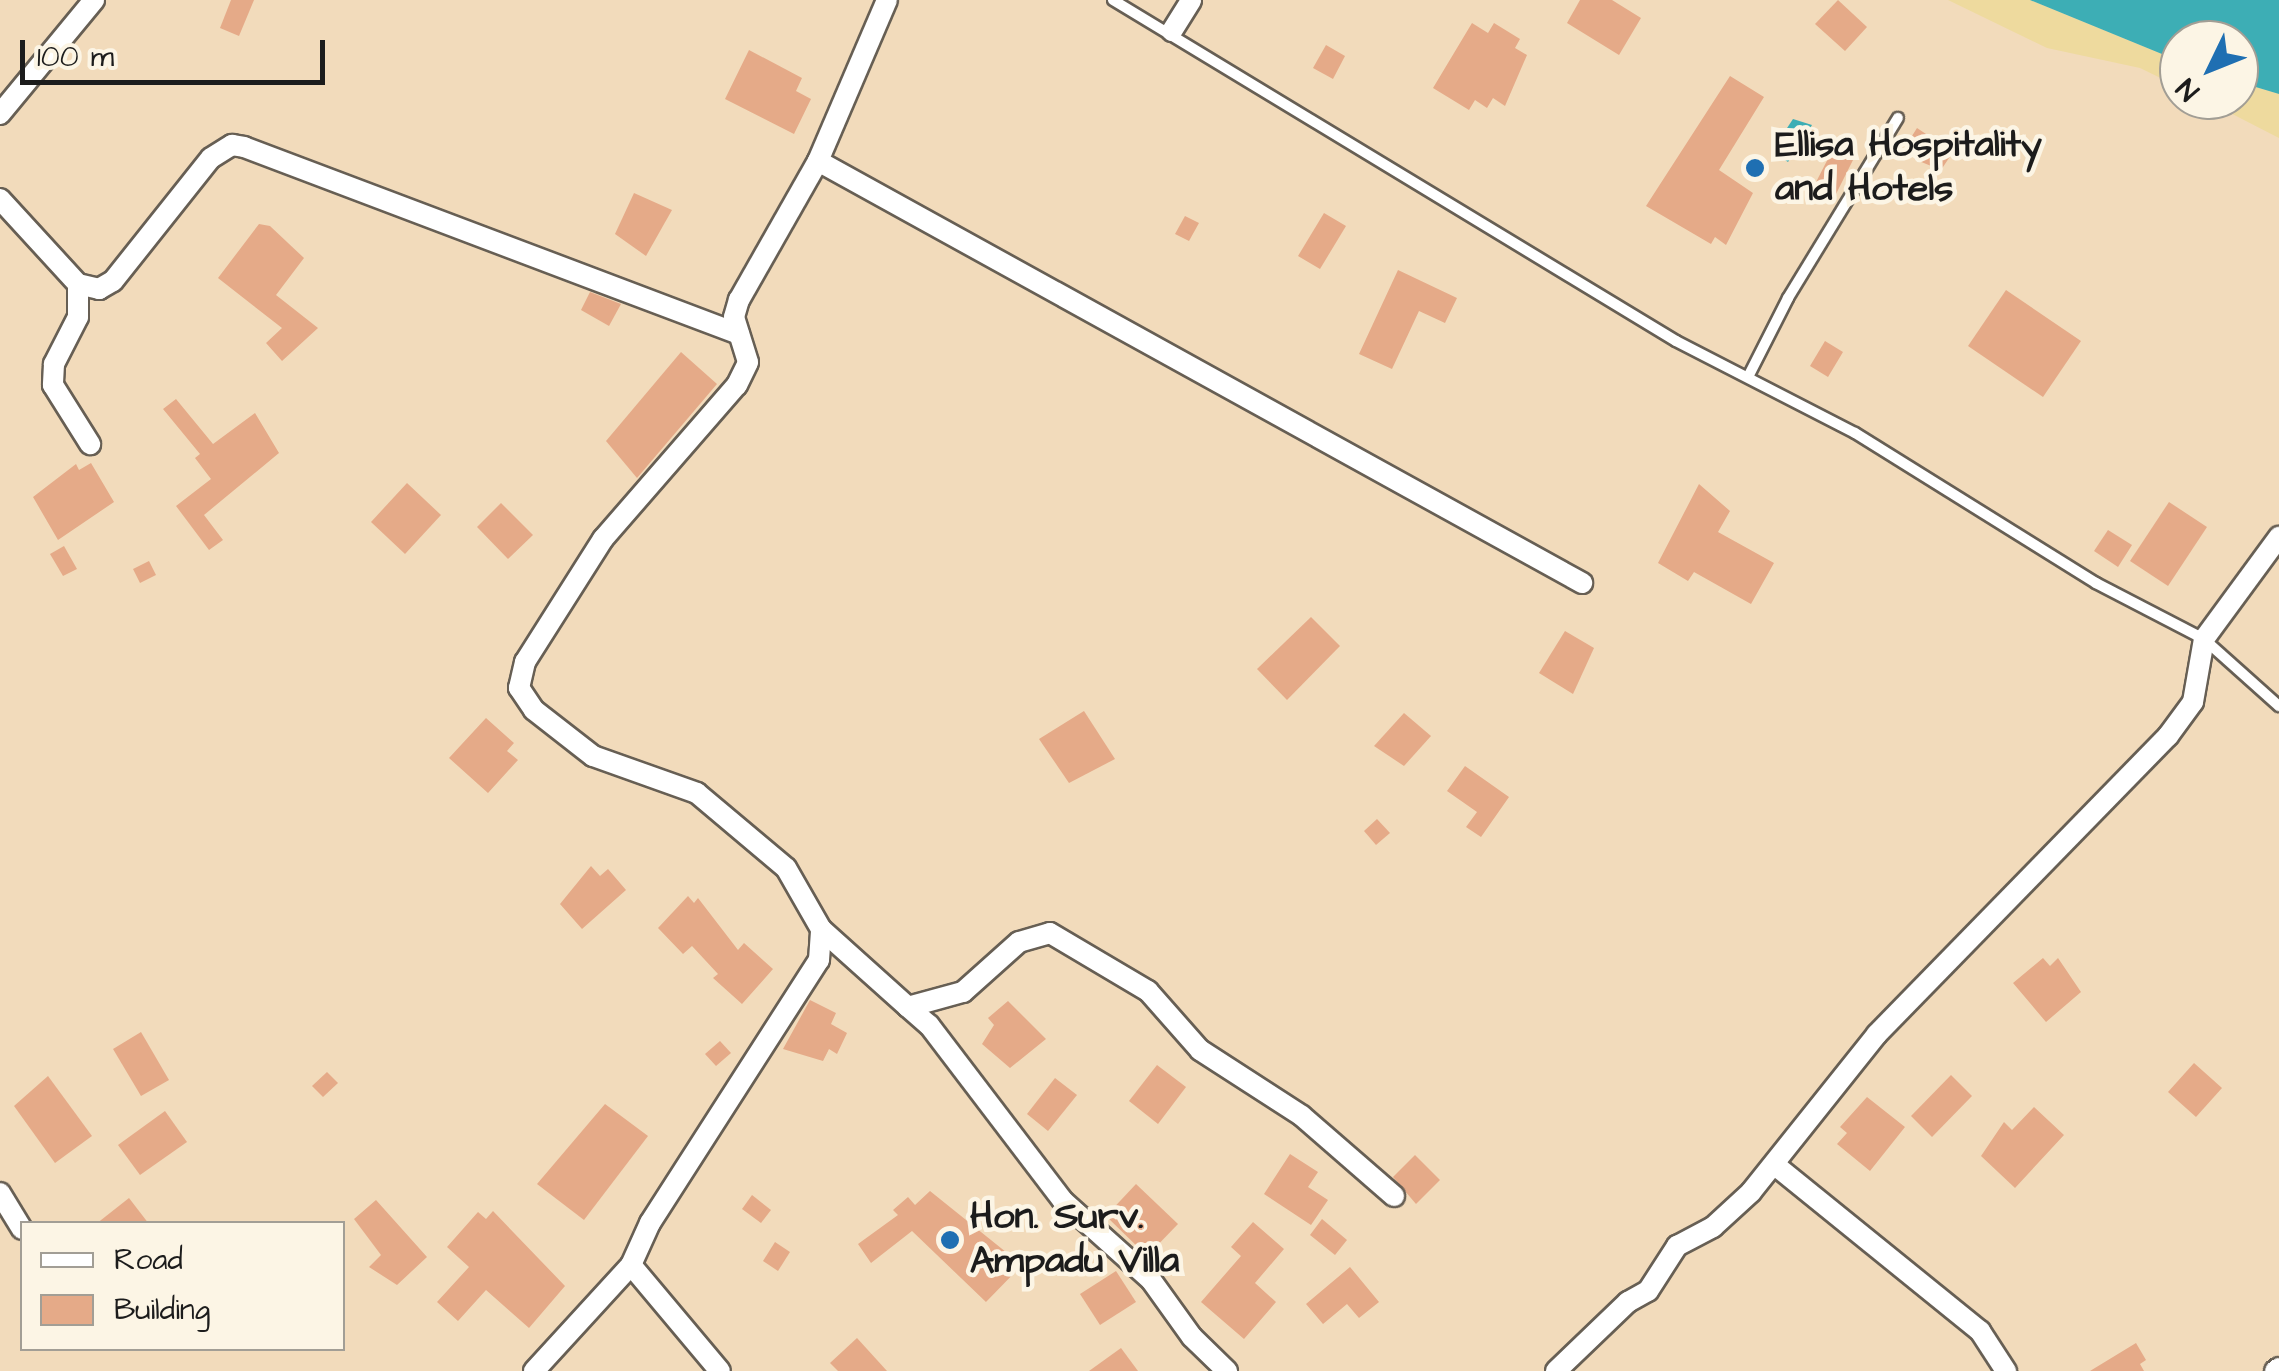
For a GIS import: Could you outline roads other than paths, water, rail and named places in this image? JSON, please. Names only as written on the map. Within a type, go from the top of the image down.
[{"type":"street","points":[[0,114],[94,0]]},
{"type":"street","points":[[886,0],[818,161],[740,300],[739,334],[748,362],[737,385],[603,539],[525,662],[520,688],[534,710],[593,756],[697,793],[786,868],[822,929],[929,1025],[1063,1201],[1151,1280],[1192,1337],[1228,1371]]},
{"type":"street","points":[[1172,31],[1190,0]]},
{"type":"street","points":[[0,198],[78,284],[99,289],[112,282],[211,158],[232,145],[739,334]]},
{"type":"street","points":[[818,161],[1582,583]]},
{"type":"street","points":[[78,284],[78,317],[54,364],[53,385],[90,444]]},
{"type":"street","points":[[1556,1371],[1628,1302],[1648,1291],[1677,1246],[1713,1227],[1775,1165],[1877,1034],[2168,736],[2193,702],[2204,639],[2279,538]]},
{"type":"street","points":[[534,1371],[631,1265],[650,1224],[819,960],[822,929]]},
{"type":"street","points":[[908,1008],[962,992],[1019,942],[1050,933],[1148,991],[1200,1050],[1302,1116],[1394,1196]]},
{"type":"street","points":[[1775,1165],[1980,1331],[2006,1371]]},
{"type":"street","points":[[0,1193],[20,1226]]},
{"type":"street","points":[[631,1265],[720,1371]]},
{"type":"lane","points":[[1113,0],[1172,31],[1428,192],[1748,378],[1855,433],[2096,582],[2204,639],[2279,706]]},
{"type":"lane","points":[[1748,378],[1788,298],[1898,118]]},
{"type":"water","points":[[2030,0],[2279,0],[2279,94],[2259,88],[2259,20],[2159,20],[2159,53]]},
{"type":"water","points":[[1793,119],[1812,125],[1788,162],[1772,151]]},
{"type":"place","name":"Ellisa Hospitality and Hotels","points":[[1755,168]]},
{"type":"place","name":"Hon. Surv. Ampadu Villa","points":[[950,1240]]}]
